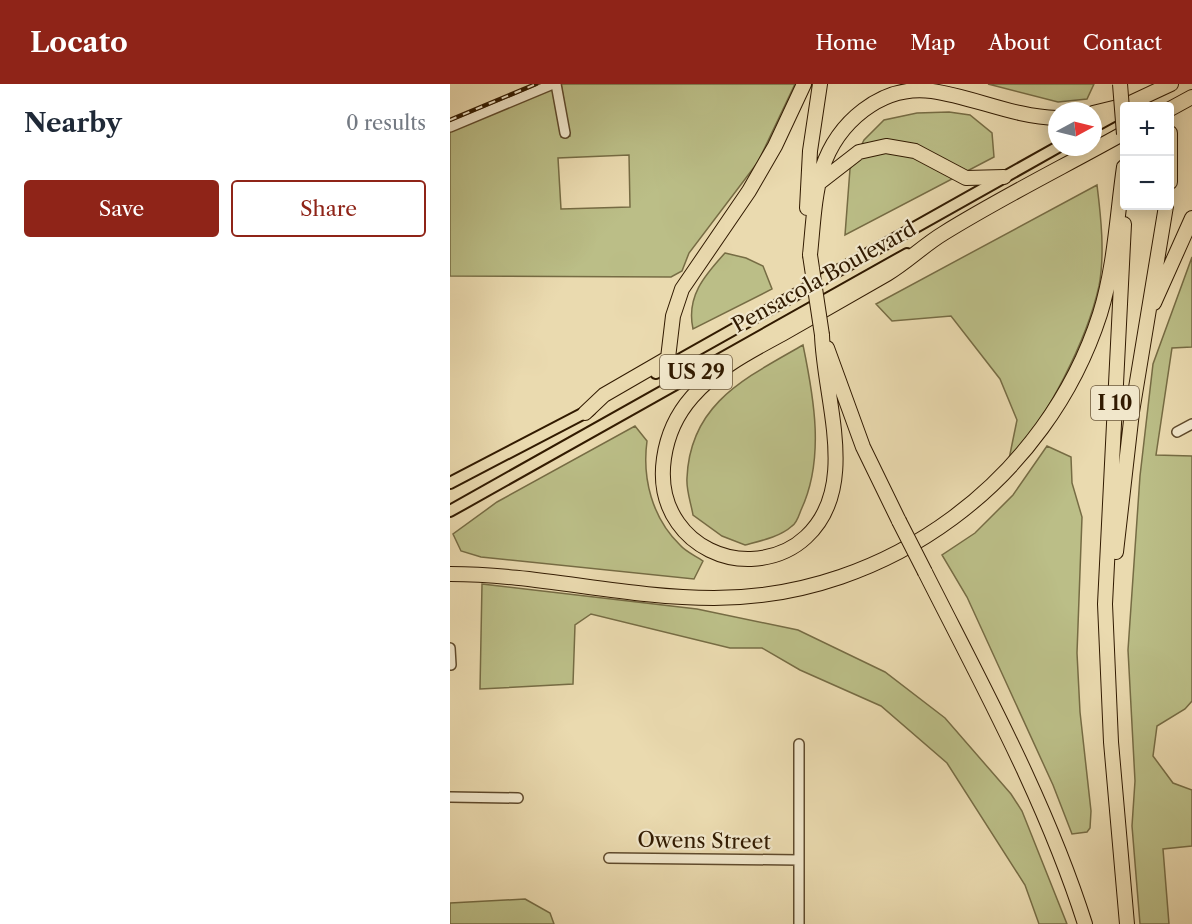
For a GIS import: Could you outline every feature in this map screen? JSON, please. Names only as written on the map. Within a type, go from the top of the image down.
[{"type":"highway","points":[[585,413],[604,395],[668,358],[673,316],[682,289],[765,164],[804,84]]},
{"type":"highway","points":[[820,84],[808,178],[810,255],[822,335],[823,368],[837,453],[835,483],[823,515],[803,540],[770,556],[744,559],[707,549],[687,534],[678,523],[664,490],[666,447],[684,406],[723,367],[894,270],[943,234]]},
{"type":"highway","points":[[1120,84],[1122,102]]},
{"type":"highway","points":[[1102,111],[1126,105],[1171,84]]},
{"type":"highway","points":[[810,255],[819,183],[828,154],[850,123],[867,107],[895,94],[914,90],[933,91],[1030,115],[1048,117]]},
{"type":"highway","points":[[1154,93],[1158,102]]},
{"type":"highway","points":[[1174,107],[1192,97]]},
{"type":"highway","name":"Pensacola Boulevard","points":[[943,234],[1120,137]]},
{"type":"highway","points":[[819,183],[859,152],[886,146],[915,151],[966,178],[1004,177]]},
{"type":"highway","points":[[450,574],[497,576],[636,595],[744,597],[792,590],[837,578],[876,564],[918,542],[961,512],[1013,464],[1042,428],[1073,378],[1092,335],[1109,280],[1120,202]]},
{"type":"highway","name":"I 10","points":[[1125,210],[1105,604],[1111,742],[1127,924]]},
{"type":"highway","points":[[1105,604],[1115,558],[1146,321],[1165,210]]},
{"type":"highway","points":[[1146,321],[1192,218]]},
{"type":"highway","points":[[822,335],[863,447],[1034,789],[1068,870],[1085,924]]},
{"type":"main road","points":[[1137,102],[1154,93]]},
{"type":"main road","points":[[1102,122],[1120,113]]},
{"type":"main road","name":"Pensacola Boulevard","points":[[450,483],[585,413],[1048,153]]},
{"type":"main road","name":"Pensacola Boulevard","points":[[450,511],[943,234]]},
{"type":"street","points":[[450,128],[554,84],[565,133]]},
{"type":"street","points":[[1178,432],[1192,424]]},
{"type":"street","points":[[450,648],[451,665]]},
{"type":"street","points":[[799,744],[799,924]]},
{"type":"street","points":[[450,797],[518,798]]},
{"type":"street","name":"Owens Street","points":[[609,858],[799,860]]},
{"type":"green space","points":[[561,84],[795,84],[758,162],[689,253],[682,271],[671,277],[450,276],[450,130],[552,88],[561,137],[570,136]],"holes":[[[629,155],[630,207],[561,209],[558,158]]]},
{"type":"green space","points":[[988,84],[1094,84],[1087,99],[1058,102]]},
{"type":"green space","points":[[949,112],[970,115],[992,133],[994,157],[845,235],[850,169],[864,140],[884,120],[917,113]]},
{"type":"green space","points":[[1097,185],[1102,261],[1099,286],[1093,307],[1064,378],[1037,423],[1009,459],[1017,420],[1000,379],[951,316],[892,321],[876,304]]},
{"type":"green space","points":[[725,253],[746,258],[763,266],[772,289],[693,329],[692,307],[698,288]]},
{"type":"green space","points":[[1192,257],[1192,347],[1172,348],[1156,455],[1192,456],[1192,701],[1185,709],[1157,726],[1153,756],[1173,783],[1192,790],[1192,846],[1163,849],[1169,924],[1140,924],[1132,826],[1135,781],[1128,650],[1140,476],[1153,364]]},
{"type":"green space","points":[[803,345],[811,386],[815,428],[813,470],[808,490],[794,525],[776,536],[745,545],[722,536],[693,515],[687,483],[691,452],[698,430],[725,396],[761,369]]},
{"type":"green space","points":[[635,426],[647,441],[648,483],[662,523],[680,545],[703,561],[694,579],[481,557],[461,551],[453,534],[497,502]]},
{"type":"green space","points":[[1047,446],[1071,457],[1072,483],[1082,517],[1077,653],[1080,712],[1091,811],[1090,828],[1087,832],[1072,834],[1053,785],[967,597],[942,555],[975,533],[1013,495]]},
{"type":"green space","points":[[482,584],[697,609],[798,630],[885,672],[945,718],[1011,794],[1022,811],[1067,924],[1039,924],[1025,885],[947,763],[881,706],[800,670],[762,648],[730,648],[591,614],[575,625],[573,684],[480,689]]},
{"type":"green space","points":[[525,899],[550,913],[554,924],[450,924],[450,903]]},
{"type":"railway","points":[[450,120],[536,84]]}]
